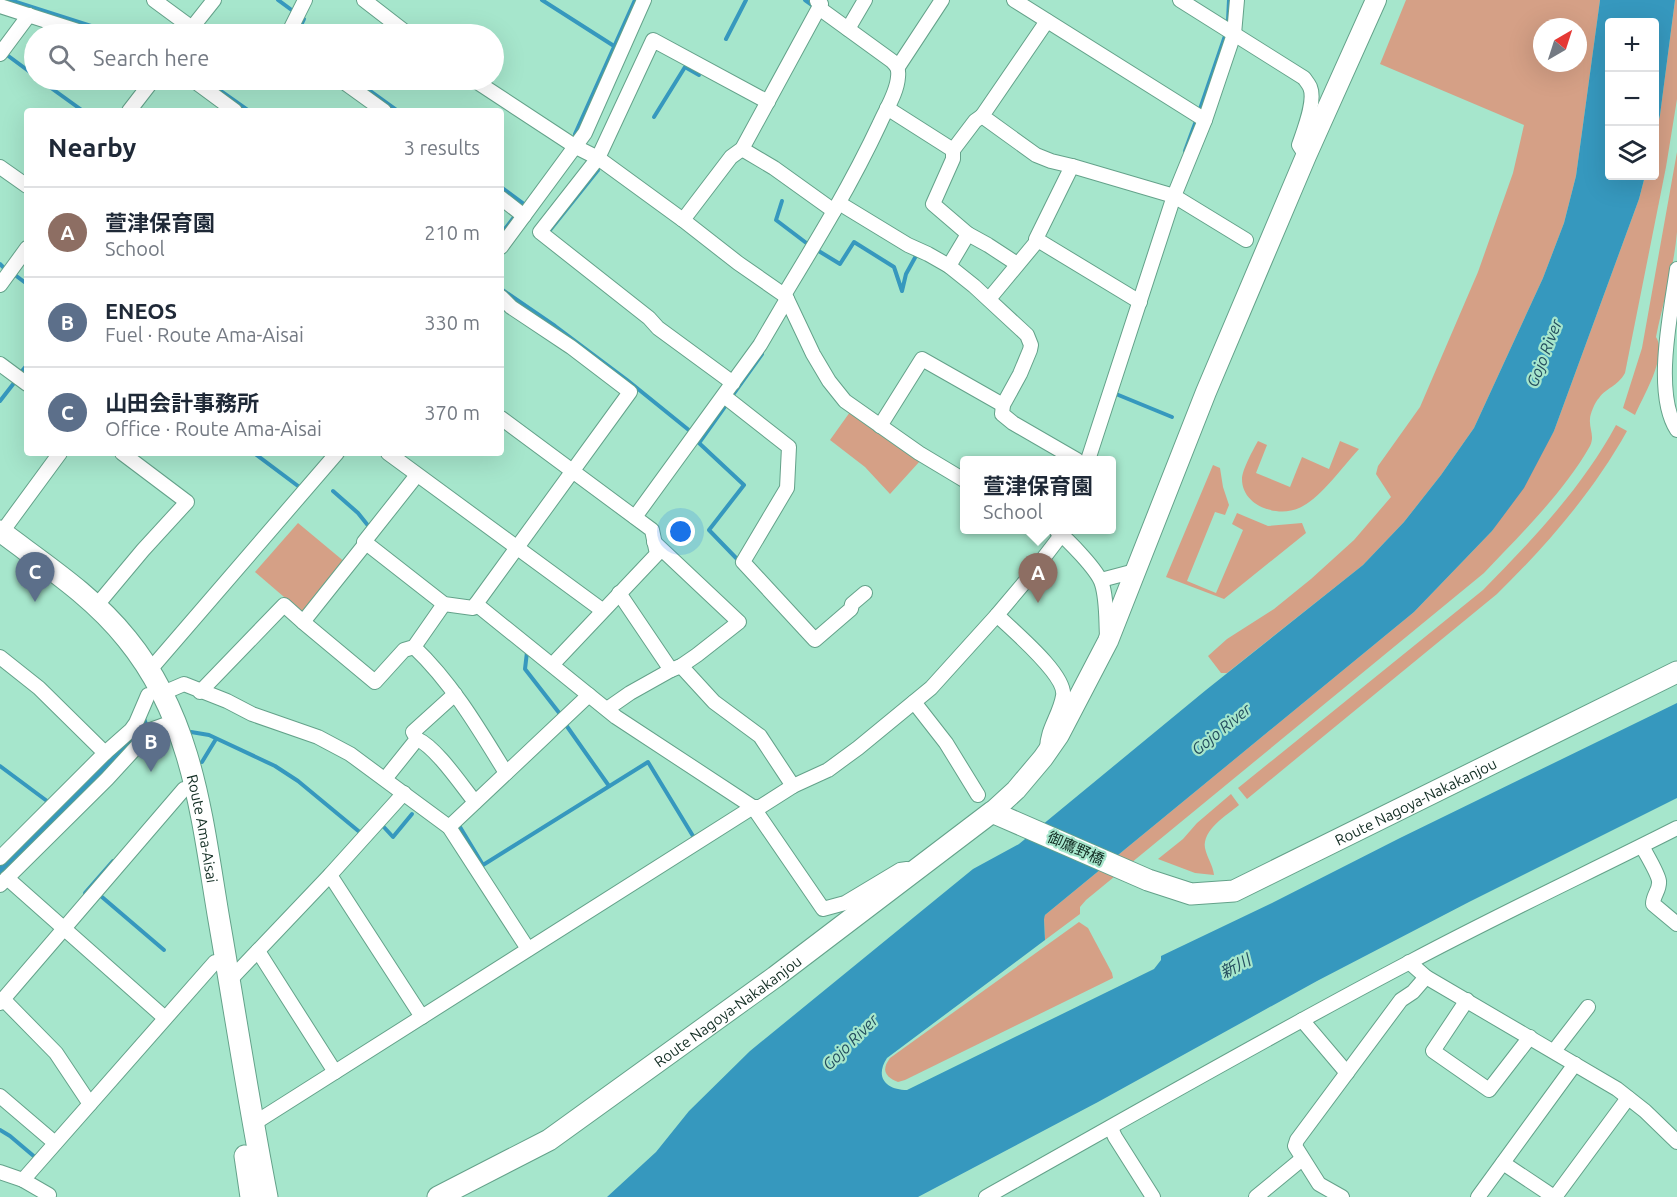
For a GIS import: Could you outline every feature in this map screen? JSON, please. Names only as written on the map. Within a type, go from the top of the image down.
[{"type":"main road","name":"Route Ama-Aisai","points":[[1,537],[76,587],[97,606],[128,640],[149,671],[184,789],[251,1197]]},
{"type":"main road","name":"Route Ama-Aisai","points":[[1,537],[90,617],[156,694],[182,735],[197,790],[267,1197]]},
{"type":"main road","name":"Route Nagoya-Nakakanjou","points":[[1148,880],[1191,894],[1234,891],[1677,672]]},
{"type":"main road","name":"Route Nagoya-Nakakanjou","points":[[438,1197],[549,1140],[775,977],[919,868],[998,815]]},
{"type":"main road","name":"御鷹野橋","points":[[998,815],[1148,880]]},
{"type":"street","points":[[154,0],[181,24]]},
{"type":"street","points":[[195,24],[214,0]]},
{"type":"street","points":[[293,24],[304,0]]},
{"type":"street","points":[[364,0],[395,24]]},
{"type":"street","points":[[504,243],[585,133],[645,0]]},
{"type":"street","points":[[848,29],[865,0]]},
{"type":"street","points":[[635,517],[760,345],[864,157],[898,79],[898,67],[942,0]]},
{"type":"street","points":[[1014,0],[1204,120]]},
{"type":"street","points":[[1180,0],[1304,78],[1310,87],[1312,97],[1299,144],[1306,156]]},
{"type":"street","points":[[1089,456],[1174,196],[1234,34],[1236,0]]},
{"type":"street","points":[[998,815],[1059,735],[1108,641],[1206,392],[1306,156],[1376,0]]},
{"type":"street","points":[[684,220],[731,157],[742,149],[817,4],[898,67]]},
{"type":"street","points":[[0,6],[56,24]]},
{"type":"street","points":[[0,54],[29,15]]},
{"type":"street","points":[[1017,264],[968,234],[933,204],[953,159],[953,150],[975,121],[982,116],[1047,21]]},
{"type":"street","points":[[733,383],[658,328],[649,318],[540,232],[598,158],[653,40],[768,102]]},
{"type":"street","points":[[131,108],[145,90]]},
{"type":"street","points":[[207,90],[231,108]]},
{"type":"street","points":[[355,90],[380,108]]},
{"type":"street","points":[[489,90],[576,147],[598,158],[785,297],[813,354],[829,381],[845,401],[960,478]]},
{"type":"street","points":[[887,108],[953,150]]},
{"type":"street","points":[[982,116],[1036,155],[1174,196],[1246,240]]},
{"type":"street","points":[[742,149],[836,207],[948,266],[989,299],[1027,335],[1031,345],[1020,374],[1003,405],[1002,414],[1013,423],[1070,456]]},
{"type":"street","points":[[0,166],[24,184]]},
{"type":"street","points":[[989,299],[1038,240],[1036,239],[1072,166]]},
{"type":"street","points":[[504,200],[524,216]]},
{"type":"street","points":[[948,266],[968,234]]},
{"type":"street","points":[[1038,240],[1140,302]]},
{"type":"street","points":[[0,285],[24,252]]},
{"type":"street","points":[[1677,269],[1664,388],[1672,422],[1677,430]]},
{"type":"street","points":[[366,543],[444,604],[473,608],[630,392],[572,347],[504,299]]},
{"type":"street","points":[[880,426],[922,359],[1003,405]]},
{"type":"street","points":[[0,364],[24,382]]},
{"type":"street","points":[[724,396],[789,447],[787,488],[742,562],[815,640],[865,593]]},
{"type":"street","points":[[504,419],[652,530],[657,554],[552,665]]},
{"type":"street","points":[[1,537],[58,456]]},
{"type":"street","points":[[97,606],[187,501],[126,456]]},
{"type":"street","points":[[149,671],[334,456]]},
{"type":"street","points":[[392,456],[602,610]]},
{"type":"street","points":[[303,622],[417,475]]},
{"type":"street","points":[[253,1124],[753,807],[760,807],[793,786],[828,770],[931,688],[1029,577],[1058,534]]},
{"type":"street","points":[[1063,534],[1101,580],[1108,641]]},
{"type":"street","points":[[607,709],[711,646],[739,622],[654,542]]},
{"type":"street","points":[[1101,580],[1135,571]]},
{"type":"street","points":[[619,592],[676,668],[714,702],[760,736],[793,786]]},
{"type":"street","points":[[200,692],[284,605],[375,682],[404,650],[414,647],[444,604]]},
{"type":"street","points":[[476,604],[607,709],[753,807],[823,909],[845,903],[900,870],[919,868]]},
{"type":"street","points":[[997,615],[1042,659],[1062,685],[1063,697],[1048,733],[1047,752]]},
{"type":"street","points":[[414,647],[430,663],[470,714],[506,773]]},
{"type":"street","points":[[0,657],[44,693],[105,753]]},
{"type":"street","points":[[0,858],[131,730],[156,694],[184,684],[227,701],[252,714],[318,737],[350,754],[449,827],[528,949]]},
{"type":"street","points":[[455,694],[413,732],[417,739],[434,752],[475,802]]},
{"type":"street","points":[[449,827],[589,695]]},
{"type":"street","points":[[914,702],[946,743],[978,795]]},
{"type":"street","points":[[164,725],[153,729],[107,779],[4,881],[64,928],[165,1018]]},
{"type":"street","points":[[385,779],[417,739]]},
{"type":"street","points":[[90,1104],[56,1053],[2,1001],[184,789]]},
{"type":"street","points":[[230,980],[404,794]]},
{"type":"street","points":[[986,1197],[1302,1020],[1409,963],[1677,828]]},
{"type":"street","points":[[1642,846],[1659,881],[1653,904],[1677,924]]},
{"type":"street","points":[[330,875],[422,1017]]},
{"type":"street","points":[[258,951],[335,1072]]},
{"type":"street","points":[[23,1180],[214,962]]},
{"type":"street","points":[[1409,963],[1426,977],[1617,1089],[1674,1133]]},
{"type":"street","points":[[1342,1197],[1319,1184],[1295,1146],[1297,1140],[1401,1000],[1413,992],[1426,977]]},
{"type":"street","points":[[1467,1000],[1433,1051],[1489,1090],[1530,1037]]},
{"type":"street","points":[[1554,1051],[1588,1007]]},
{"type":"street","points":[[1302,1020],[1347,1072]]},
{"type":"street","points":[[1478,1197],[1575,1064]]},
{"type":"street","points":[[0,1096],[56,1143]]},
{"type":"street","points":[[1503,1163],[1554,1197],[1628,1098]]},
{"type":"street","points":[[1111,1128],[1153,1197]]},
{"type":"street","points":[[1256,1197],[1302,1159]]},
{"type":"street","points":[[0,1172],[23,1180],[49,1195],[48,1197]]},
{"type":"shaded area","points":[[1406,0],[1600,0],[1576,176],[1564,223],[1543,278],[1474,428],[1441,475],[1404,522],[1363,565],[1227,673],[1221,673],[1208,656],[1227,639],[1274,609],[1311,579],[1354,540],[1391,497],[1376,474],[1378,466],[1420,407],[1478,272],[1513,173],[1524,125],[1380,64]]},
{"type":"shaded area","points":[[1675,0],[1677,0],[1677,99],[1666,167],[1625,373],[1619,381],[1602,394],[1594,405],[1590,419],[1592,436],[1590,446],[1568,480],[1484,573],[1086,900],[1080,907],[1080,914],[1045,940],[1045,915],[1414,612],[1492,531],[1554,431],[1644,180],[1659,180],[1660,115]]},
{"type":"shaded area","points":[[1677,152],[1676,245],[1656,337],[1659,355],[1653,376],[1635,415],[1623,408],[1642,348]]},
{"type":"shaded area","points":[[850,412],[920,461],[890,494],[865,467],[830,440]]},
{"type":"shaded area","points":[[1616,425],[1627,431],[1614,454],[1568,517],[1516,575],[1497,594],[1247,799],[1238,788],[1483,590],[1556,512],[1588,470]]},
{"type":"shaded area","points":[[1258,441],[1267,445],[1256,473],[1290,487],[1302,457],[1329,469],[1340,441],[1359,449],[1310,502],[1294,510],[1274,511],[1256,504],[1244,489],[1242,479],[1244,471]]},
{"type":"shaded area","points":[[1213,465],[1220,468],[1229,505],[1225,515],[1215,512],[1187,581],[1216,593],[1243,530],[1232,524],[1237,513],[1268,526],[1302,523],[1306,533],[1224,599],[1166,577]]},
{"type":"shaded area","points":[[298,523],[346,563],[305,615],[255,572]]},
{"type":"shaded area","points":[[1231,794],[1239,805],[1211,829],[1205,841],[1206,852],[1214,875],[1195,873],[1158,859],[1183,839],[1197,823]]},
{"type":"shaded area","points":[[1079,922],[1088,928],[1113,978],[905,1080],[898,1082],[887,1075],[885,1070],[890,1058]]},
{"type":"water","points":[[1600,0],[1675,0],[1659,119],[1659,18],[1605,18],[1605,180],[1644,180],[1554,431],[1524,488],[1492,531],[1414,612],[1045,915],[1045,940],[887,1058],[883,1065],[882,1077],[888,1085],[907,1090],[1154,969],[1161,960],[1161,956],[1677,703],[1677,798],[1317,981],[1098,1102],[918,1197],[607,1197],[656,1152],[689,1111],[750,1051],[973,869],[1019,844],[1206,690],[1363,565],[1404,522],[1474,428],[1543,278],[1564,223],[1576,176]]},
{"type":"water","points":[[145,715],[149,727],[0,880],[0,865]]},
{"type":"waterway","points":[[10,0],[85,24]]},
{"type":"waterway","points":[[278,0],[293,11]]},
{"type":"waterway","points":[[542,0],[614,46]]},
{"type":"waterway","points":[[575,134],[635,0]]},
{"type":"waterway","points":[[726,39],[746,0]]},
{"type":"waterway","points":[[805,0],[812,5]]},
{"type":"waterway","points":[[1228,21],[1229,0]]},
{"type":"waterway","points":[[302,18],[304,19],[302,24]]},
{"type":"waterway","points":[[1199,112],[1225,36]]},
{"type":"waterway","points":[[7,55],[24,68]]},
{"type":"waterway","points":[[654,117],[685,67],[699,75]]},
{"type":"waterway","points":[[54,90],[79,108]]},
{"type":"waterway","points":[[219,90],[245,108]]},
{"type":"waterway","points":[[369,90],[394,108]]},
{"type":"waterway","points":[[1185,151],[1196,121]]},
{"type":"waterway","points":[[550,230],[598,170]]},
{"type":"waterway","points":[[504,189],[524,204]]},
{"type":"waterway","points":[[782,201],[776,220],[809,245]]},
{"type":"waterway","points":[[504,230],[515,216]]},
{"type":"waterway","points":[[817,250],[840,264],[854,242],[894,267],[902,291],[906,274],[917,254]]},
{"type":"waterway","points":[[0,264],[3,267]]},
{"type":"waterway","points":[[15,275],[24,282]]},
{"type":"waterway","points":[[504,291],[627,380],[690,431]]},
{"type":"waterway","points":[[732,396],[762,354]]},
{"type":"waterway","points":[[0,401],[14,383]]},
{"type":"waterway","points":[[1116,394],[1172,417]]},
{"type":"waterway","points":[[726,405],[699,443],[744,485],[709,530],[738,560]]},
{"type":"waterway","points":[[258,456],[298,486]]},
{"type":"waterway","points":[[333,491],[358,513],[370,528]]},
{"type":"waterway","points":[[527,652],[525,669],[560,714]]},
{"type":"waterway","points":[[566,725],[609,786]]},
{"type":"waterway","points":[[191,732],[209,735],[275,766],[298,781],[362,834]]},
{"type":"waterway","points":[[202,762],[216,739]]},
{"type":"waterway","points":[[460,827],[483,865],[648,762],[693,836]]},
{"type":"waterway","points":[[0,766],[47,801]]},
{"type":"waterway","points":[[381,826],[393,837],[412,814]]},
{"type":"waterway","points":[[85,893],[113,861]]},
{"type":"waterway","points":[[102,897],[164,950]]},
{"type":"waterway","points":[[0,1130],[36,1158]]},
{"type":"place","name":"山田会計事務所","points":[[35,602]]},
{"type":"place","name":"萱津保育園","points":[[1038,603]]},
{"type":"place","name":"ENEOS","points":[[151,772]]},
{"type":"water label","name":"Gojo River","points":[[1544,353]]},
{"type":"water label","name":"Gojo River","points":[[1221,729]]},
{"type":"water label","name":"新川","points":[[1235,966]]},
{"type":"water label","name":"Gojo River","points":[[850,1042]]}]
